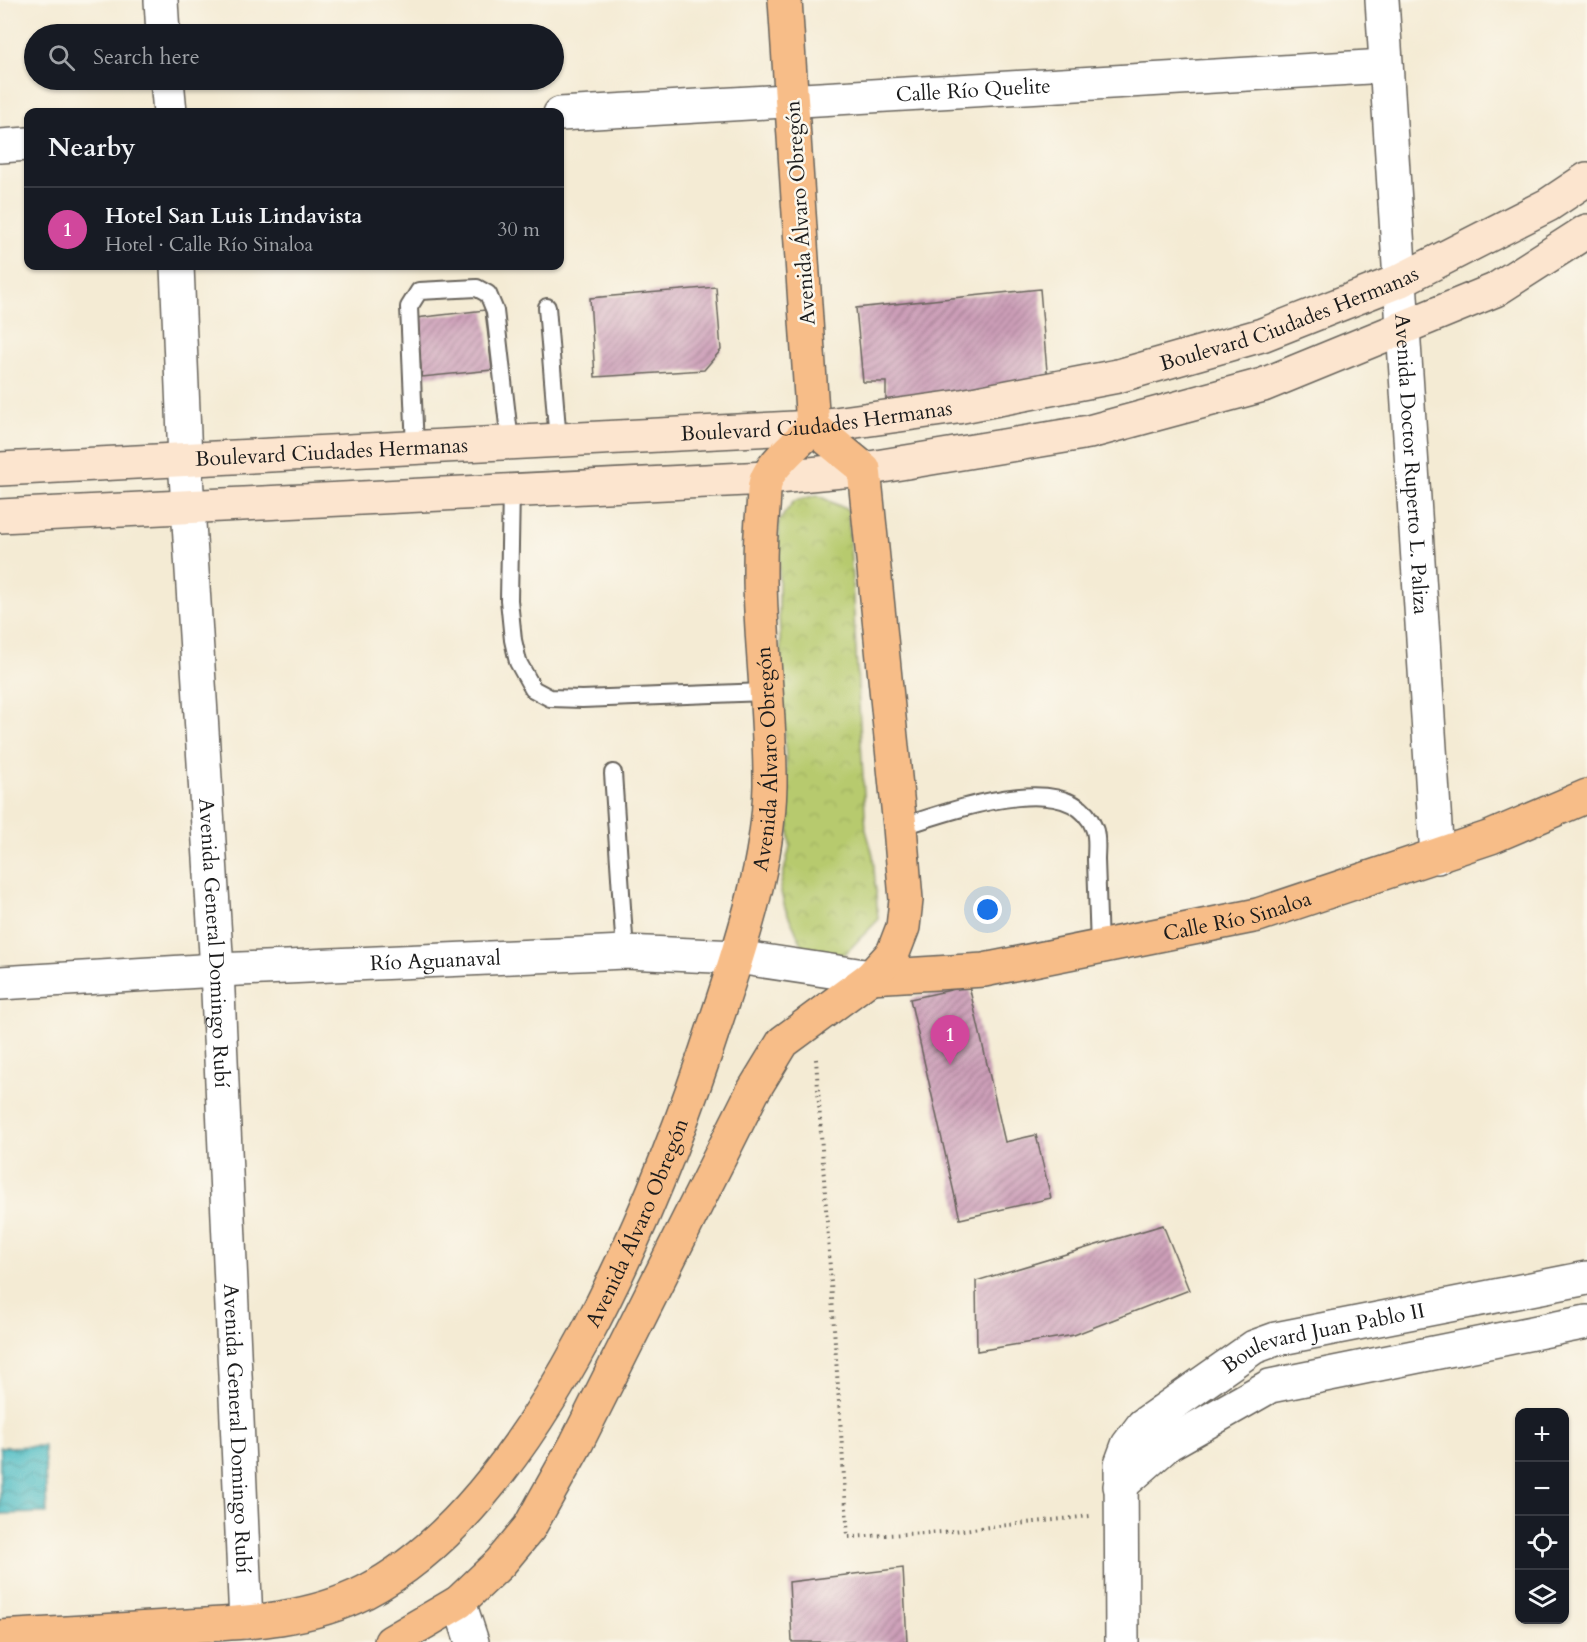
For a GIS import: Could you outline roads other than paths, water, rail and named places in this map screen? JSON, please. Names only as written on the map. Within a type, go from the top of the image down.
[{"type":"main road","name":"Avenida Álvaro Obregón","points":[[785,0],[813,427]]},
{"type":"main road","name":"Boulevard Ciudades Hermanas","points":[[0,469],[813,427],[957,407],[1118,376],[1262,335],[1399,281],[1548,205],[1587,179]]},
{"type":"main road","points":[[0,516],[766,478],[864,469],[1089,432],[1263,385],[1495,290],[1587,231]]},
{"type":"main road","points":[[766,478],[813,427],[864,469]]},
{"type":"main road","name":"Avenida Álvaro Obregón","points":[[391,1642],[459,1602],[500,1563],[529,1528],[576,1444],[752,1093],[783,1042],[871,977],[893,953],[903,927],[906,900],[864,469]]},
{"type":"main road","name":"Avenida Álvaro Obregón","points":[[0,1637],[246,1622],[286,1618],[334,1605],[393,1576],[434,1545],[475,1504],[518,1445],[560,1380],[622,1259],[687,1110],[737,957],[761,865],[770,787],[758,555],[766,478]]},
{"type":"main road","name":"Calle Río Sinaloa","points":[[871,977],[984,970],[1258,915],[1491,837],[1587,796]]},
{"type":"street","points":[[161,0],[163,24]]},
{"type":"street","name":"Avenida Doctor Ruperto L. Paliza","points":[[1382,0],[1437,856]]},
{"type":"street","name":"Calle Río Quelite","points":[[564,114],[1386,66]]},
{"type":"street","points":[[168,90],[170,108]]},
{"type":"street","points":[[0,146],[24,144]]},
{"type":"street","name":"Avenida General Domingo Rubí","points":[[177,270],[185,459],[217,970],[246,1622]]},
{"type":"street","name":"Río Aguanaval","points":[[0,983],[217,970],[625,952],[737,957],[871,977]]},
{"type":"street","name":"Boulevard Juan Pablo II","points":[[1122,1642],[1121,1464],[1128,1445],[1143,1425],[1254,1347],[1276,1339],[1587,1278]]},
{"type":"street","name":"Boulevard Juan Pablo II","points":[[1120,1499],[1168,1444],[1270,1386],[1587,1322]]},
{"type":"street","points":[[459,1602],[472,1642]]},
{"type":"lane","points":[[415,448],[409,306],[419,291],[465,288],[477,288],[488,294],[495,311],[510,443]]},
{"type":"lane","points":[[547,307],[558,441]]},
{"type":"lane","points":[[511,490],[509,600],[513,640],[518,662],[533,689],[550,698],[582,699],[765,692]]},
{"type":"lane","points":[[614,774],[625,952]]},
{"type":"lane","points":[[900,827],[980,803],[1015,797],[1052,797],[1069,801],[1087,813],[1095,831],[1099,947]]},
{"type":"water","points":[[44,1446],[47,1513],[0,1514],[0,1447]]},
{"type":"place","name":"Hotel San Luis Lindavista","points":[[950,1065]]}]
